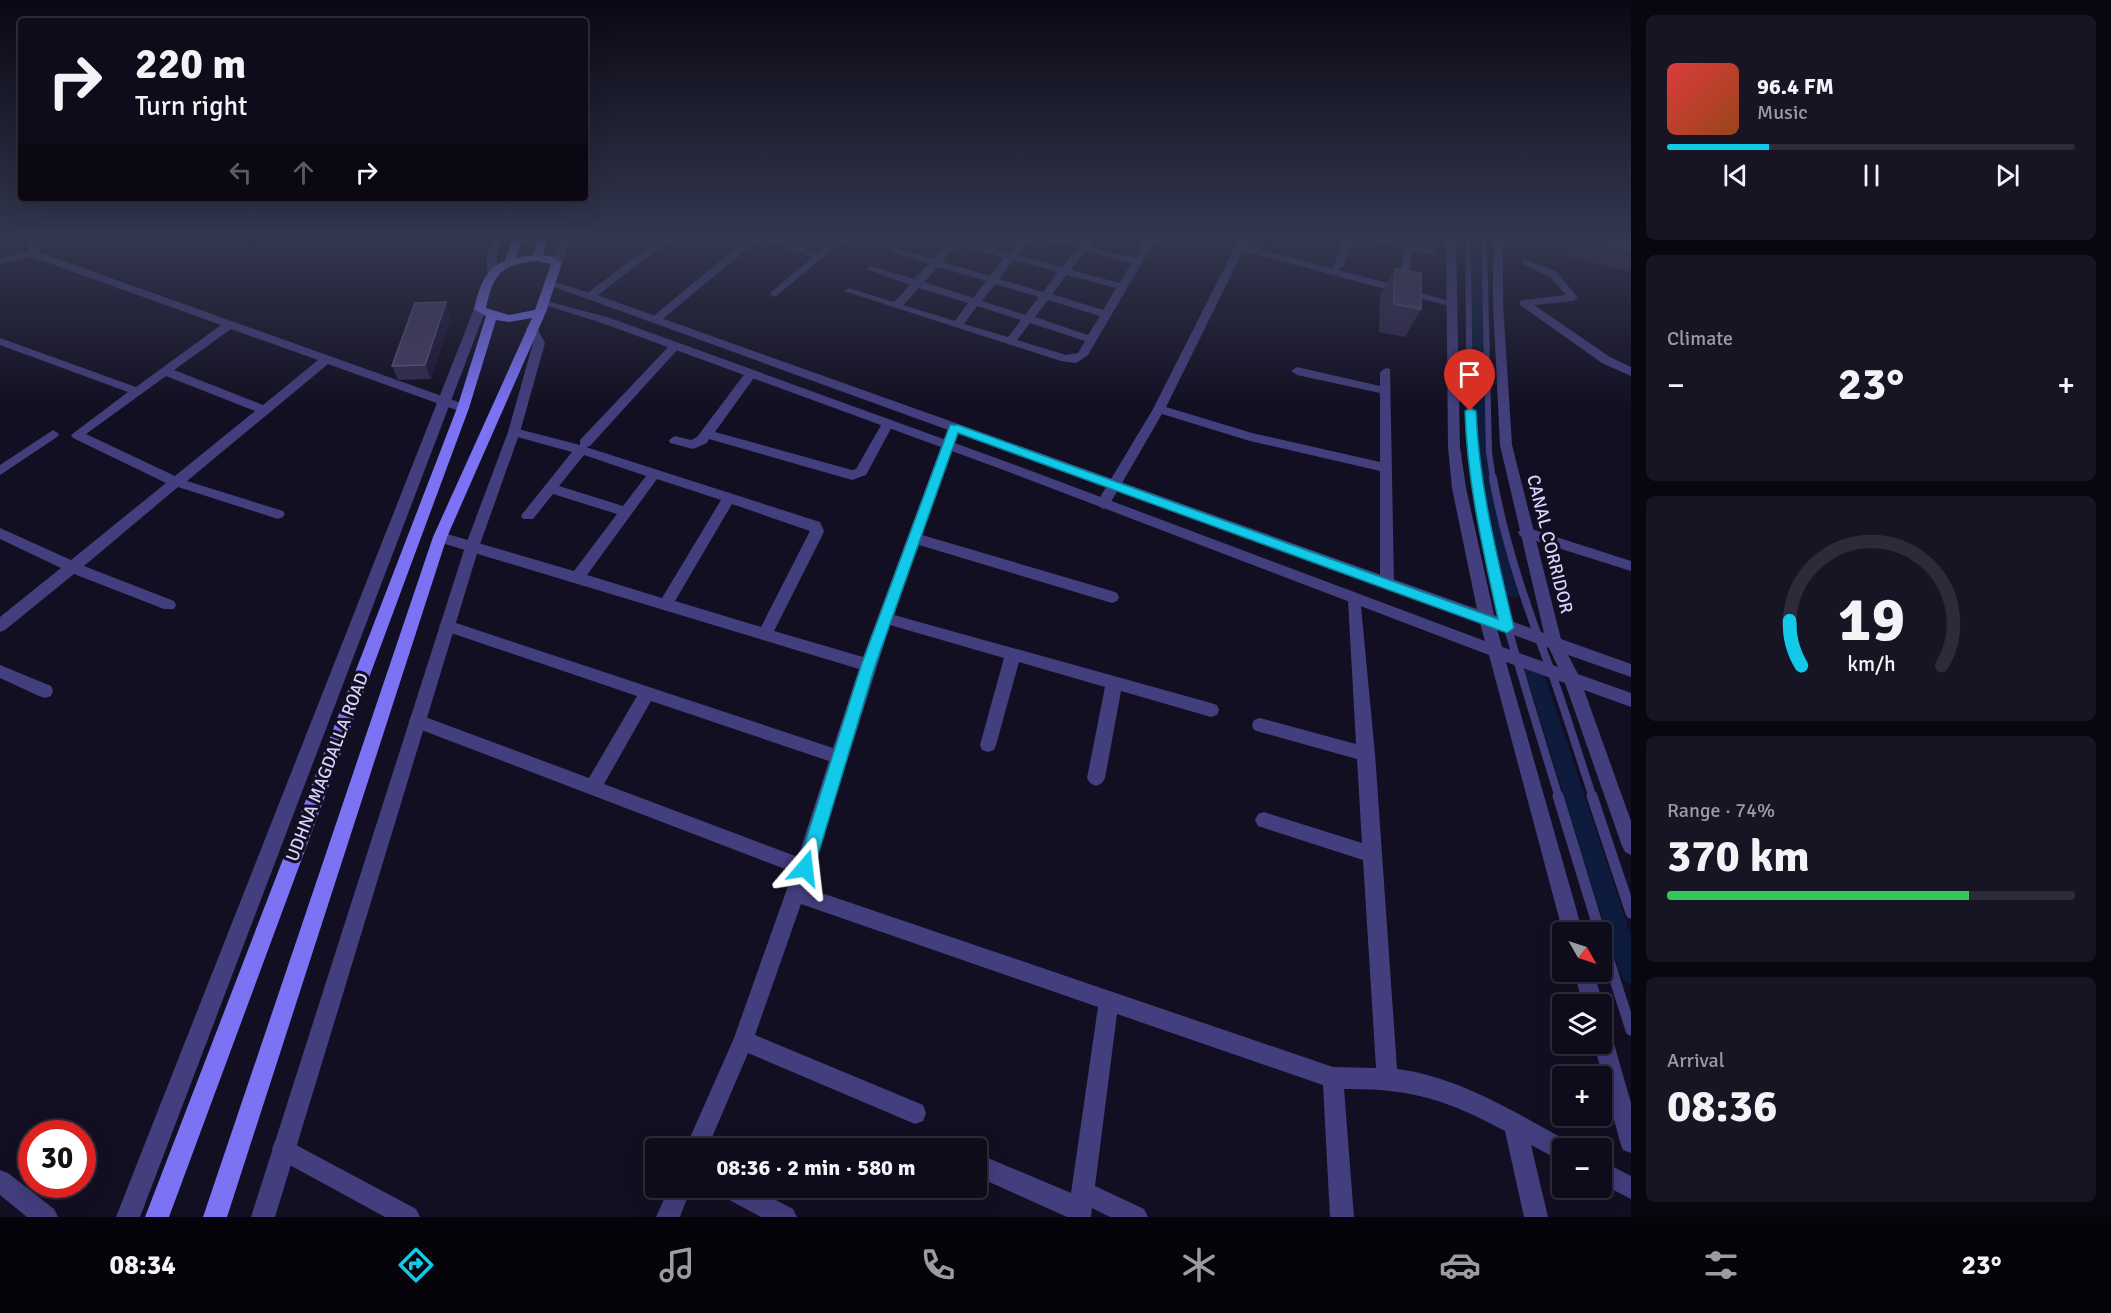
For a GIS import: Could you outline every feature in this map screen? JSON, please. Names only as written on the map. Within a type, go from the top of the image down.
[{"type":"main road","points":[[485,294],[486,313],[506,320],[538,314]]},
{"type":"main road","points":[[215,1217],[440,537],[547,294]]},
{"type":"main road","name":"UDHNA MAGDALLA ROAD","points":[[157,1217],[463,408],[486,313]]},
{"type":"street","points":[[145,294],[463,408]]},
{"type":"street","points":[[583,294],[1631,671]]},
{"type":"street","points":[[655,320],[687,294]]},
{"type":"street","points":[[858,294],[1071,360],[1079,358],[1119,294]]},
{"type":"street","points":[[896,306],[908,294]]},
{"type":"street","points":[[949,294],[1091,339]]},
{"type":"street","points":[[957,325],[982,294]]},
{"type":"street","points":[[1039,294],[1106,314]]},
{"type":"street","points":[[1103,504],[1159,409],[1216,294]]},
{"type":"street","points":[[1418,294],[1453,304]]},
{"type":"street","points":[[1453,294],[1454,447],[1459,489],[1487,620],[1570,922]]},
{"type":"street","name":"CANAL CORRIDOR","points":[[1498,294],[1506,445],[1525,532],[1555,645],[1572,679],[1631,846]]},
{"type":"street","points":[[1570,294],[1573,298],[1524,303],[1606,360],[1631,372]]},
{"type":"street","points":[[1010,342],[1046,296]]},
{"type":"street","points":[[263,1217],[472,547],[514,432],[539,343],[538,314],[563,306],[888,423],[1355,600],[1631,700]]},
{"type":"street","points":[[128,1217],[443,401],[486,313]]},
{"type":"street","points":[[230,324],[77,435],[176,482],[278,514]]},
{"type":"street","points":[[0,341],[136,391]]},
{"type":"street","points":[[528,516],[583,447],[675,346]]},
{"type":"street","points":[[0,626],[328,358]]},
{"type":"street","points":[[165,371],[264,410]]},
{"type":"street","points":[[1297,371],[1386,391]]},
{"type":"street","points":[[1386,372],[1387,584]]},
{"type":"street","points":[[675,440],[693,445],[708,434],[750,375]]},
{"type":"street","points":[[1159,409],[1250,437],[1385,468]]},
{"type":"street","points":[[708,434],[852,475],[861,472],[888,423]]},
{"type":"street","points":[[701,1138],[743,1040],[805,868],[868,666],[954,428]]},
{"type":"street","points":[[514,432],[583,447],[654,474],[815,526],[817,531],[765,634]]},
{"type":"street","points":[[3,466],[53,434]]},
{"type":"street","points":[[577,578],[654,474]]},
{"type":"street","points":[[550,488],[626,512]]},
{"type":"street","points":[[665,605],[729,498]]},
{"type":"street","points":[[1525,532],[1631,566]]},
{"type":"street","points":[[0,533],[72,567],[169,606]]},
{"type":"street","points":[[440,537],[868,666]]},
{"type":"street","points":[[914,538],[1112,597]]},
{"type":"street","points":[[1355,600],[1387,1078]]},
{"type":"street","points":[[885,618],[1211,710]]},
{"type":"street","points":[[447,626],[839,757]]},
{"type":"street","points":[[988,745],[1013,654]]},
{"type":"street","points":[[0,671],[45,690]]},
{"type":"street","points":[[1096,778],[1114,683]]},
{"type":"street","points":[[593,788],[647,693]]},
{"type":"street","points":[[417,721],[805,868]]},
{"type":"street","points":[[1260,725],[1367,754]]},
{"type":"street","points":[[1264,820],[1373,855]]},
{"type":"street","points":[[796,893],[1333,1078],[1387,1078],[1422,1084],[1449,1093],[1552,1145]]},
{"type":"street","points":[[1080,1206],[1109,1001]]},
{"type":"street","points":[[743,1040],[915,1113]]},
{"type":"street","points":[[1607,1054],[1631,1142]]},
{"type":"street","points":[[1333,1078],[1342,1217]]},
{"type":"street","points":[[1515,1125],[1536,1217]]},
{"type":"street","points":[[283,1149],[408,1217]]},
{"type":"street","points":[[987,1168],[1080,1206],[1136,1217]]},
{"type":"street","points":[[1612,1178],[1631,1188]]},
{"type":"street","points":[[0,1181],[46,1217]]},
{"type":"street","points":[[668,1217],[676,1198]]},
{"type":"street","points":[[749,1198],[785,1217]]},
{"type":"lane","points":[[1469,294],[1472,456],[1480,508],[1507,628],[1597,922]]},
{"type":"lane","points":[[1485,294],[1489,452],[1503,526],[1537,638],[1551,672],[1631,913]]},
{"type":"lane","points":[[1612,970],[1631,1030]]},
{"type":"building","points":[[1394,294],[1421,294],[1421,309],[1394,304]]},
{"type":"building","points":[[446,302],[425,365],[392,366],[415,303]]},
{"type":"waterway","points":[[1475,294],[1479,447],[1493,525],[1512,591]]},
{"type":"waterway","points":[[1534,671],[1631,972]]},
{"type":"route","points":[[805,868],[868,666],[954,428],[1507,628],[1480,508],[1472,456],[1470,411]]}]
